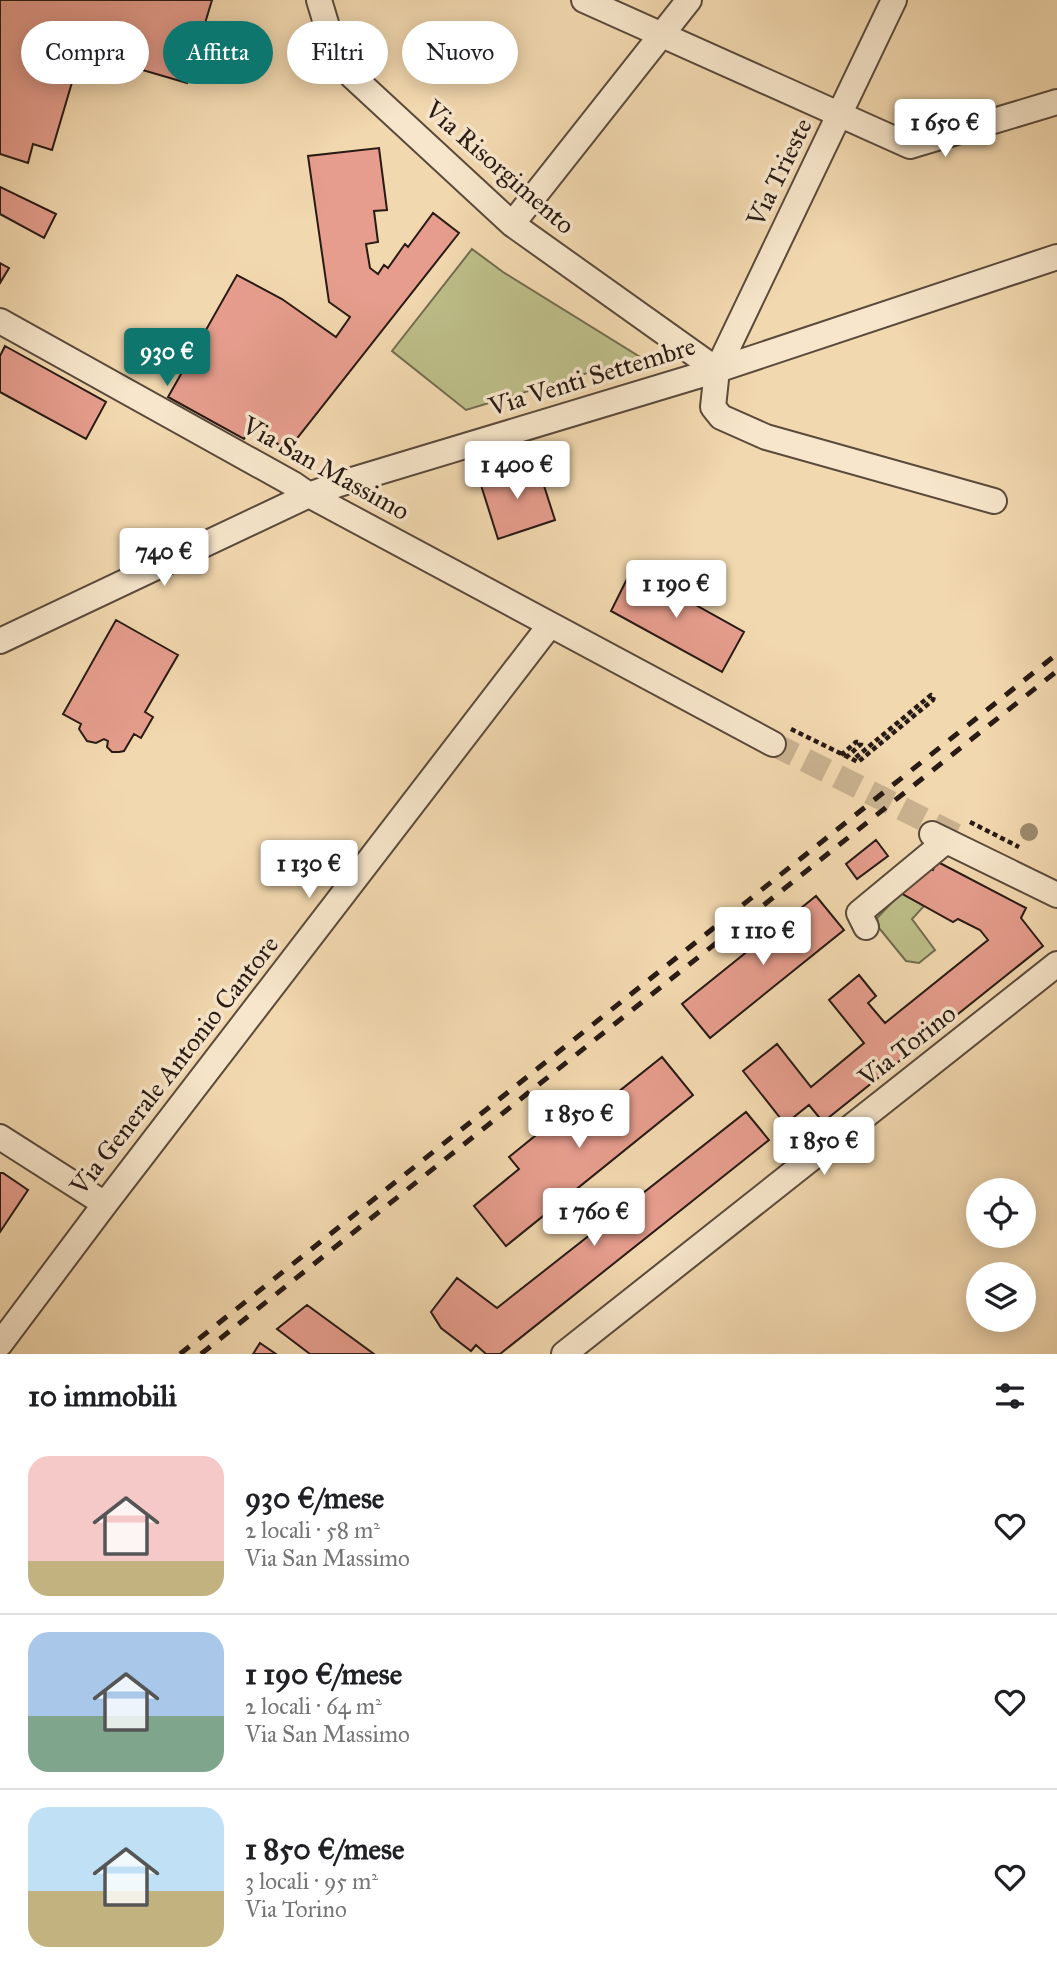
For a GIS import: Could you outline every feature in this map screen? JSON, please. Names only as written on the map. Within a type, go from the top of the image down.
[{"type":"street","name":"Via Risorgimento","points":[[319,0],[328,30],[352,76],[512,224],[717,369]]},
{"type":"street","points":[[584,0],[910,146],[1057,102]]},
{"type":"street","points":[[512,224],[689,0]]},
{"type":"street","name":"Via Trieste","points":[[894,0],[717,369],[713,407],[721,417],[766,437],[994,502]]},
{"type":"street","name":"Via Venti Settembre","points":[[0,641],[309,495],[717,369],[1057,257]]},
{"type":"street","name":"Via San Massimo","points":[[0,321],[309,495],[773,744]]},
{"type":"street","name":"Via Generale Antonio Cantore","points":[[0,1344],[105,1203],[550,625]]},
{"type":"street","points":[[866,927],[859,913],[939,838],[1057,895]]},
{"type":"street","name":"Via Torino","points":[[564,1354],[1057,964]]},
{"type":"street","points":[[0,1137],[105,1203]]},
{"type":"path","points":[[848,756],[861,742],[856,742],[841,755],[858,762],[933,700],[934,696],[931,695],[855,758]]},
{"type":"path","points":[[970,822],[1020,848]]},
{"type":"green space","points":[[472,249],[503,272],[640,357],[466,410],[392,351]]},
{"type":"green space","points":[[901,893],[924,906],[912,919],[935,950],[919,963],[906,961],[879,928],[877,918]]},
{"type":"building","points":[[0,0],[212,0],[206,21],[163,21],[163,76],[149,72],[149,21],[21,21],[21,84],[72,84],[52,150],[33,144],[28,163],[0,154]]},
{"type":"building","points":[[379,148],[387,210],[374,211],[378,242],[366,244],[370,268],[378,274],[384,265],[388,268],[405,244],[408,247],[433,213],[459,233],[287,451],[253,425],[244,439],[168,397],[237,275],[282,299],[336,337],[350,317],[329,302],[308,156]]},
{"type":"building","points":[[0,187],[56,214],[44,238],[0,214]]},
{"type":"building","points":[[0,263],[9,268],[0,283]]},
{"type":"building","points":[[5,346],[106,402],[86,439],[0,392],[0,356]]},
{"type":"building","points":[[537,464],[555,520],[498,539],[480,482]]},
{"type":"building","points":[[634,565],[654,576],[651,580],[744,632],[722,672],[611,611]]},
{"type":"building","points":[[116,620],[178,655],[145,712],[153,717],[141,738],[134,734],[124,751],[112,752],[107,747],[108,741],[104,739],[96,743],[87,741],[79,729],[81,724],[63,714]]},
{"type":"building","points":[[876,840],[888,856],[857,879],[846,864]]},
{"type":"building","points":[[936,861],[1026,908],[1021,918],[1043,946],[823,1122],[809,1105],[785,1124],[743,1071],[777,1044],[811,1087],[864,1043],[829,1000],[859,975],[876,996],[868,1003],[885,1023],[988,940],[980,930],[958,919],[953,922],[899,892],[926,868],[933,870]]},
{"type":"building","points":[[816,896],[844,930],[710,1038],[682,1004]]},
{"type":"building","points":[[662,1057],[693,1095],[506,1246],[474,1206],[519,1169],[509,1157],[572,1106],[583,1120]]},
{"type":"building","points":[[746,1112],[769,1140],[500,1354],[486,1354],[476,1345],[471,1351],[441,1328],[431,1312],[457,1278],[497,1308]]},
{"type":"building","points":[[0,1173],[28,1190],[0,1232]]},
{"type":"building","points":[[307,1305],[374,1354],[310,1354],[277,1329]]},
{"type":"building","points":[[260,1343],[276,1354],[253,1354]]},
{"type":"tunnel","points":[[773,744],[959,837]]},
{"type":"railway","points":[[180,1354],[1057,654]]},
{"type":"railway","points":[[201,1354],[1057,671]]}]
